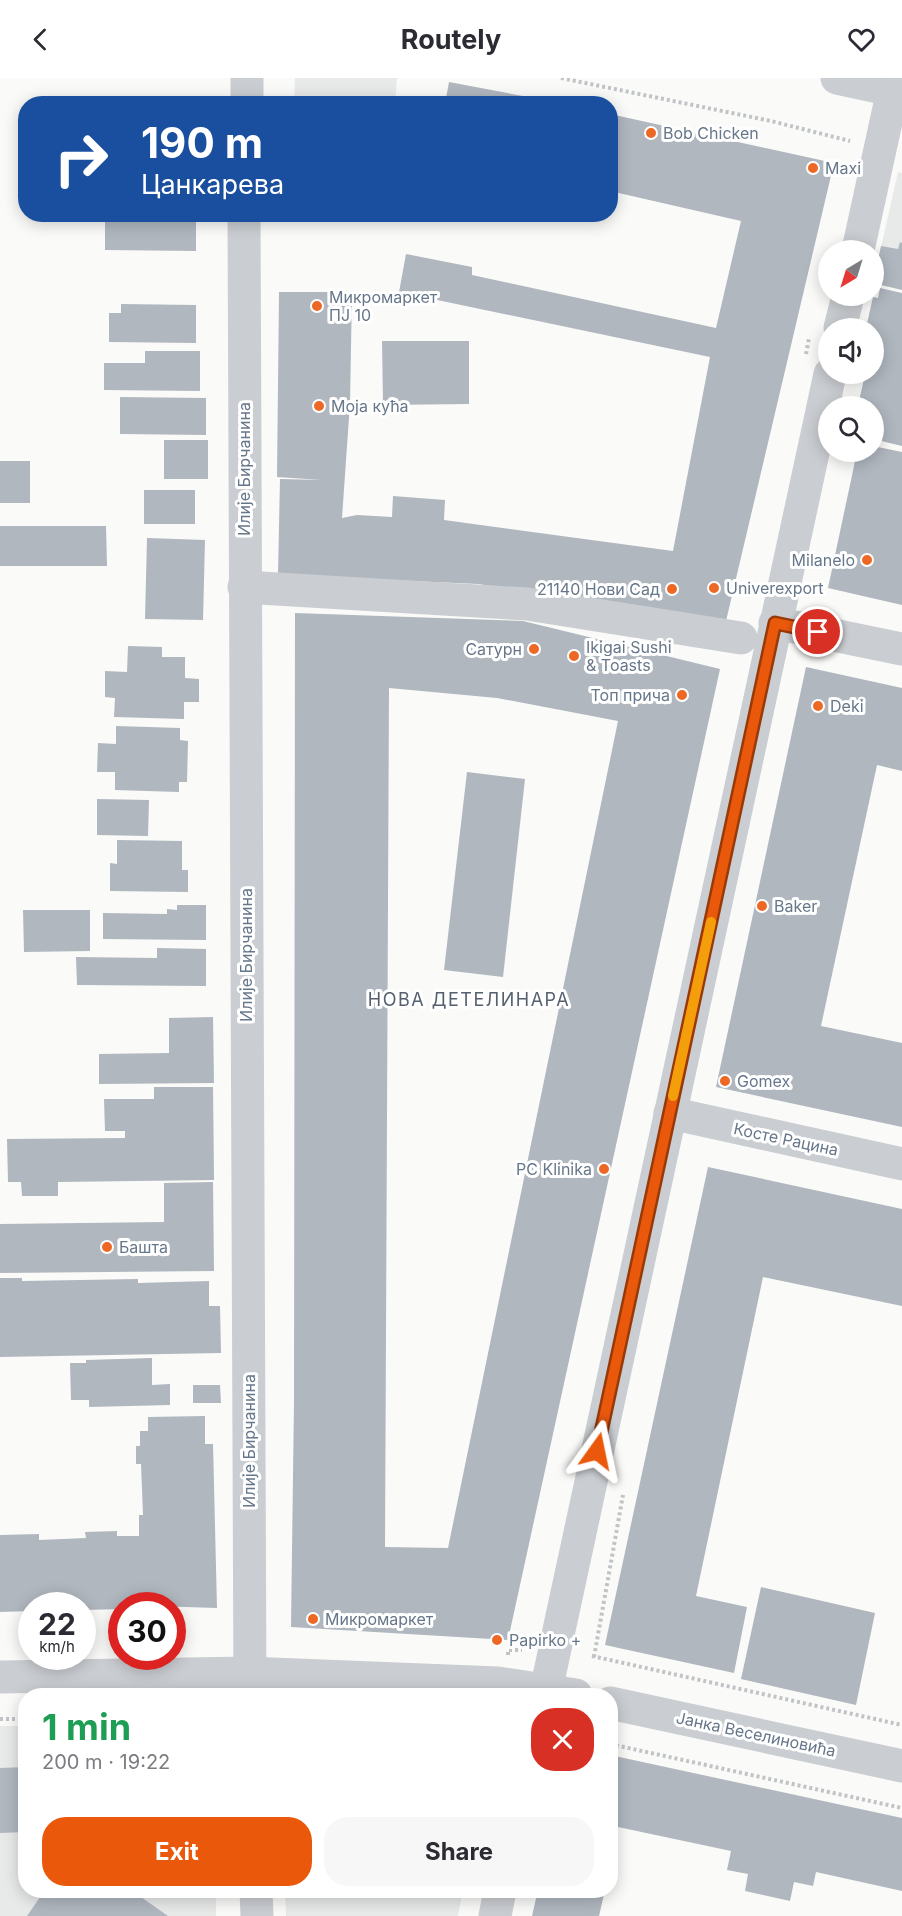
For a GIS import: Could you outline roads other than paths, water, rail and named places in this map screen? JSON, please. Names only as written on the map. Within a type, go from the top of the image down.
[{"type":"street","points":[[247,78],[247,96]]},
{"type":"street","points":[[837,78],[898,91],[880,148],[860,240]]},
{"type":"street","name":"Илије Бирчанина","points":[[244,222],[250,1684]]},
{"type":"street","points":[[557,1688],[670,1113],[828,384]]},
{"type":"street","points":[[244,587],[527,604],[741,639]]},
{"type":"street","points":[[775,623],[902,649]]},
{"type":"street","name":"Косте Рацина","points":[[670,1113],[902,1164]]},
{"type":"street","points":[[0,1677],[250,1684],[498,1683],[527,1688]]},
{"type":"street","name":"Јанка Веселиновића","points":[[618,1705],[902,1766]]},
{"type":"street","points":[[256,1898],[256,1916]]},
{"type":"street","points":[[495,1916],[498,1898]]},
{"type":"place","name":"Bob Chicken","points":[[651,133]]},
{"type":"place","name":"Maxi","points":[[813,168]]},
{"type":"place","name":"Микромаркет ПЈ 10","points":[[317,306]]},
{"type":"place","name":"Моја кућа","points":[[319,406]]},
{"type":"place","name":"Milanelo","points":[[867,560]]},
{"type":"place","name":"Univerexport","points":[[714,588]]},
{"type":"place","name":"21140 Нови Сад","points":[[672,589]]},
{"type":"place","name":"Сатурн","points":[[534,649]]},
{"type":"place","name":"Ikigai Sushi & Toasts","points":[[574,656]]},
{"type":"place","name":"Топ прича","points":[[682,695]]},
{"type":"place","name":"Deki","points":[[818,706]]},
{"type":"place","name":"Baker","points":[[762,906]]},
{"type":"place","name":"Gomex","points":[[725,1081]]},
{"type":"place","name":"PC Klinika","points":[[604,1169]]},
{"type":"place","name":"Башта","points":[[107,1247]]},
{"type":"place","name":"Микромаркет","points":[[313,1619]]},
{"type":"place","name":"Papirko +","points":[[497,1640]]},
{"type":"district","name":"НОВА ДЕТЕЛИНАРА","points":[[469,1000]]}]
